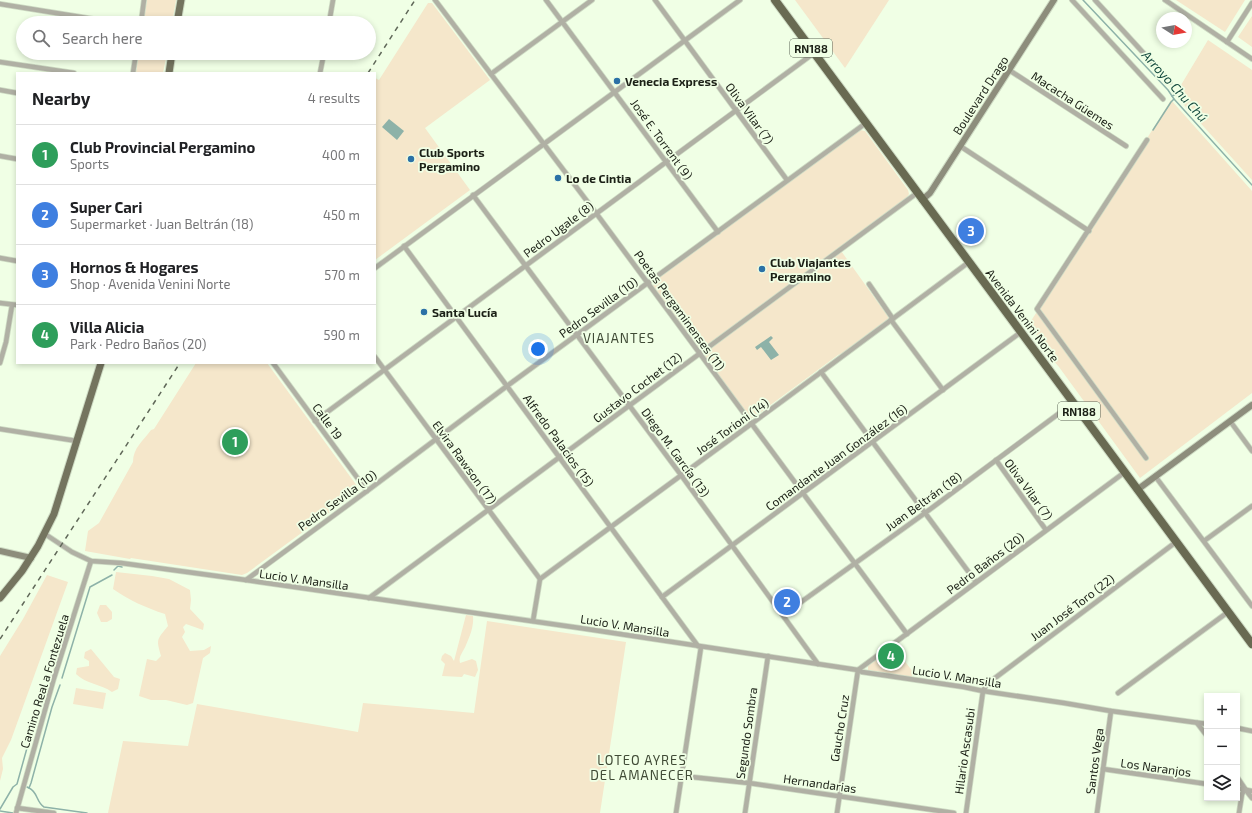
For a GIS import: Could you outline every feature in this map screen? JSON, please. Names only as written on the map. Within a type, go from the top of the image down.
[{"type":"highway","name":"Avenida Venini Norte","points":[[775,0],[1252,644]]},
{"type":"main road","points":[[178,16],[181,0]]},
{"type":"main road","name":"Boulevard Drago","points":[[922,200],[930,192],[1054,0]]},
{"type":"main road","points":[[169,72],[171,60]]},
{"type":"main road","points":[[0,598],[22,571],[45,534],[54,514],[101,364]]},
{"type":"main road","points":[[1137,490],[1252,405]]},
{"type":"main road","points":[[0,551],[30,558]]},
{"type":"street","points":[[142,16],[144,0]]},
{"type":"street","points":[[330,16],[333,0]]},
{"type":"street","name":"Poetas Pergaminenses (11)","points":[[435,0],[596,213],[907,634]]},
{"type":"street","name":"José E. Torrent (9)","points":[[546,0],[718,232]]},
{"type":"street","points":[[491,74],[592,0]]},
{"type":"street","name":"Oliva Vilar (7)","points":[[655,0],[787,180]]},
{"type":"street","points":[[376,267],[740,0]]},
{"type":"street","points":[[1072,0],[1162,99]]},
{"type":"street","points":[[1096,0],[1170,82]]},
{"type":"street","points":[[1165,0],[1252,59]]},
{"type":"street","points":[[1227,42],[1252,3]]},
{"type":"street","points":[[0,4],[75,16]]},
{"type":"street","name":"Pedro Ugale (8)","points":[[315,421],[814,53]]},
{"type":"street","points":[[133,72],[135,60]]},
{"type":"street","points":[[320,72],[323,60]]},
{"type":"street","points":[[0,62],[67,72]]},
{"type":"street","name":"Macacha Güemes","points":[[1009,70],[1126,146]]},
{"type":"street","points":[[0,90],[16,93]]},
{"type":"street","name":"Pedro Sevilla (10)","points":[[246,580],[577,334],[866,123]]},
{"type":"street","points":[[1146,458],[1038,310],[1147,140]]},
{"type":"street","points":[[960,146],[1089,231]]},
{"type":"street","points":[[0,156],[16,159]]},
{"type":"street","name":"Gustavo Cochet (12)","points":[[369,598],[629,404],[917,193]]},
{"type":"street","name":"Diego M. García (13)","points":[[474,195],[784,615],[818,664]]},
{"type":"street","name":"Alfredo Palacios (15)","points":[[404,246],[699,647]]},
{"type":"street","points":[[0,258],[16,261]]},
{"type":"street","name":"José Torioni (14)","points":[[540,579],[969,262]]},
{"type":"street","points":[[869,284],[892,320],[943,390]]},
{"type":"street","points":[[0,303],[14,305],[0,363]]},
{"type":"street","name":"Comandante Juan González (16)","points":[[662,597],[1021,332]]},
{"type":"street","name":"Elvira Rawson (17)","points":[[376,358],[540,579]]},
{"type":"street","name":"Calle 19","points":[[274,364],[367,491]]},
{"type":"street","points":[[821,372],[976,582]]},
{"type":"street","name":"Juan Beltrán (18)","points":[[784,615],[925,513],[1073,402]]},
{"type":"street","points":[[1230,421],[1252,451]]},
{"type":"street","points":[[0,430],[78,440]]},
{"type":"street","name":"Oliva Vilar (7)","points":[[996,460],[1046,530]]},
{"type":"street","name":"Pedro Baños (20)","points":[[858,670],[1125,472]]},
{"type":"street","points":[[1155,476],[1251,603]]},
{"type":"street","points":[[1204,542],[1252,506]]},
{"type":"street","name":"Lucio V. Mansilla","points":[[45,534],[72,552],[91,561],[121,563],[533,621],[858,670],[862,672],[1111,711],[1204,724]]},
{"type":"street","name":"Juan José Toro (22)","points":[[983,691],[987,684],[994,678],[1176,542]]},
{"type":"street","name":"Camino Real a Fontezuela","points":[[17,810],[54,678],[91,561]]},
{"type":"street","points":[[533,621],[540,579]]},
{"type":"street","points":[[1118,693],[1228,612]]},
{"type":"street","points":[[676,813],[699,647]]},
{"type":"street","name":"Segundo Sombra","points":[[745,813],[768,656]]},
{"type":"street","name":"Gaucho Cruz","points":[[837,813],[858,670]]},
{"type":"street","name":"Hilario Ascasubi","points":[[966,813],[983,691]]},
{"type":"street","name":"Santos Vega","points":[[1097,813],[1111,711]]},
{"type":"street","points":[[1198,723],[1204,732]]},
{"type":"street","points":[[1240,729],[1252,731]]},
{"type":"street","name":"Los Naranjos","points":[[1103,769],[1204,784]]},
{"type":"street","name":"Hernandarias","points":[[682,776],[749,783],[954,813]]},
{"type":"street","points":[[1240,781],[1252,798]]},
{"type":"street","points":[[1240,789],[1252,791]]},
{"type":"street","points":[[1239,813],[1242,794],[1245,790]]},
{"type":"street","points":[[17,810],[54,813]]},
{"type":"shaded area","points":[[147,0],[176,0],[173,16],[144,16]]},
{"type":"shaded area","points":[[795,0],[889,0],[845,68]]},
{"type":"shaded area","points":[[1176,0],[1245,0],[1225,32]]},
{"type":"shaded area","name":"Club Sports Pergamino","points":[[428,3],[432,3],[490,80],[425,128],[470,190],[376,259],[376,78],[379,80]]},
{"type":"shaded area","points":[[1252,16],[1252,47],[1238,37]]},
{"type":"shaded area","points":[[1208,40],[1252,70],[1252,180],[1175,95]]},
{"type":"shaded area","points":[[138,60],[166,60],[163,72],[136,72]]},
{"type":"shaded area","points":[[1171,100],[1252,191],[1252,393],[1140,478],[1051,357],[1029,324]]},
{"type":"shaded area","name":"Club Viajantes Pergamino","points":[[860,130],[865,131],[908,190],[909,194],[839,248],[889,318],[850,347],[847,351],[838,355],[753,418],[749,418],[653,287],[653,282]]},
{"type":"shaded area","points":[[195,364],[268,364],[360,490],[247,573],[242,575],[85,551],[88,531],[99,523],[133,462],[133,457],[137,449],[151,430],[154,429]]},
{"type":"shaded area","points":[[116,572],[169,579],[190,590],[190,609],[204,624],[203,630],[186,624],[183,627],[185,632],[182,637],[190,651],[204,650],[211,646],[210,653],[203,658],[193,703],[187,705],[166,700],[151,700],[139,696],[147,659],[156,661],[161,656],[158,640],[168,626],[165,614],[125,597],[113,589]]},
{"type":"shaded area","points":[[47,575],[68,582],[11,740],[2,758],[3,769],[0,781],[0,656],[23,619]]},
{"type":"shaded area","points":[[100,605],[106,605],[112,612],[112,619],[107,622],[101,622],[97,613]]},
{"type":"shaded area","points":[[466,615],[473,616],[473,623],[469,638],[460,656],[460,663],[472,659],[476,661],[478,670],[475,677],[464,674],[462,677],[442,676],[445,664],[441,660],[442,656],[445,653],[451,656],[454,661]]},
{"type":"shaded area","points":[[487,621],[626,642],[600,813],[108,813],[123,741],[188,746],[197,704],[358,732],[363,703],[474,713]]},
{"type":"shaded area","points":[[894,647],[913,672],[912,677],[868,670],[868,666]]},
{"type":"shaded area","points":[[91,649],[114,677],[120,679],[118,689],[112,692],[84,680],[76,674],[77,668],[89,666],[89,661],[84,658],[85,652]]},
{"type":"shaded area","points":[[76,688],[106,693],[103,709],[73,704]]},
{"type":"water","points":[[389,119],[404,131],[397,140],[382,127]]},
{"type":"water","points":[[771,336],[773,338],[769,342],[779,355],[771,360],[761,347],[757,350],[755,347]]},
{"type":"waterway","name":"Arroyo Chu Chú","points":[[1083,0],[1168,90],[1174,99],[1252,185]]},
{"type":"waterway","points":[[1172,96],[1179,93],[1183,89]]},
{"type":"waterway","points":[[1153,130],[1174,99]]},
{"type":"waterway","points":[[114,570],[118,566],[122,567]]},
{"type":"waterway","points":[[62,678],[90,587],[112,575]]},
{"type":"waterway","points":[[27,787],[29,788],[31,783],[52,707],[60,685]]},
{"type":"waterway","points":[[0,809],[13,787],[17,784],[27,748]]},
{"type":"waterway","points":[[29,788],[34,792],[41,805],[44,807],[87,813]]},
{"type":"waterway","points":[[0,811],[13,813]]},
{"type":"railway","points":[[369,72],[415,0]]},
{"type":"railway","points":[[0,639],[179,364]]},
{"type":"place","name":"Venecia Express","points":[[617,81]]},
{"type":"place","name":"Club Sports Pergamino","points":[[411,159]]},
{"type":"place","name":"Lo de Cintia","points":[[558,178]]},
{"type":"place","name":"Hornos & Hogares","points":[[971,231]]},
{"type":"place","name":"Club Viajantes Pergamino","points":[[762,269]]},
{"type":"place","name":"Santa Lucía","points":[[424,312]]},
{"type":"place","name":"Club Provincial Pergamino","points":[[235,442]]},
{"type":"place","name":"Super Cari","points":[[787,602]]},
{"type":"place","name":"Villa Alicia","points":[[891,656]]},
{"type":"district","name":"VIAJANTES","points":[[619,338]]},
{"type":"district","name":"LOTEO AYRES DEL AMANECER","points":[[642,768]]}]
